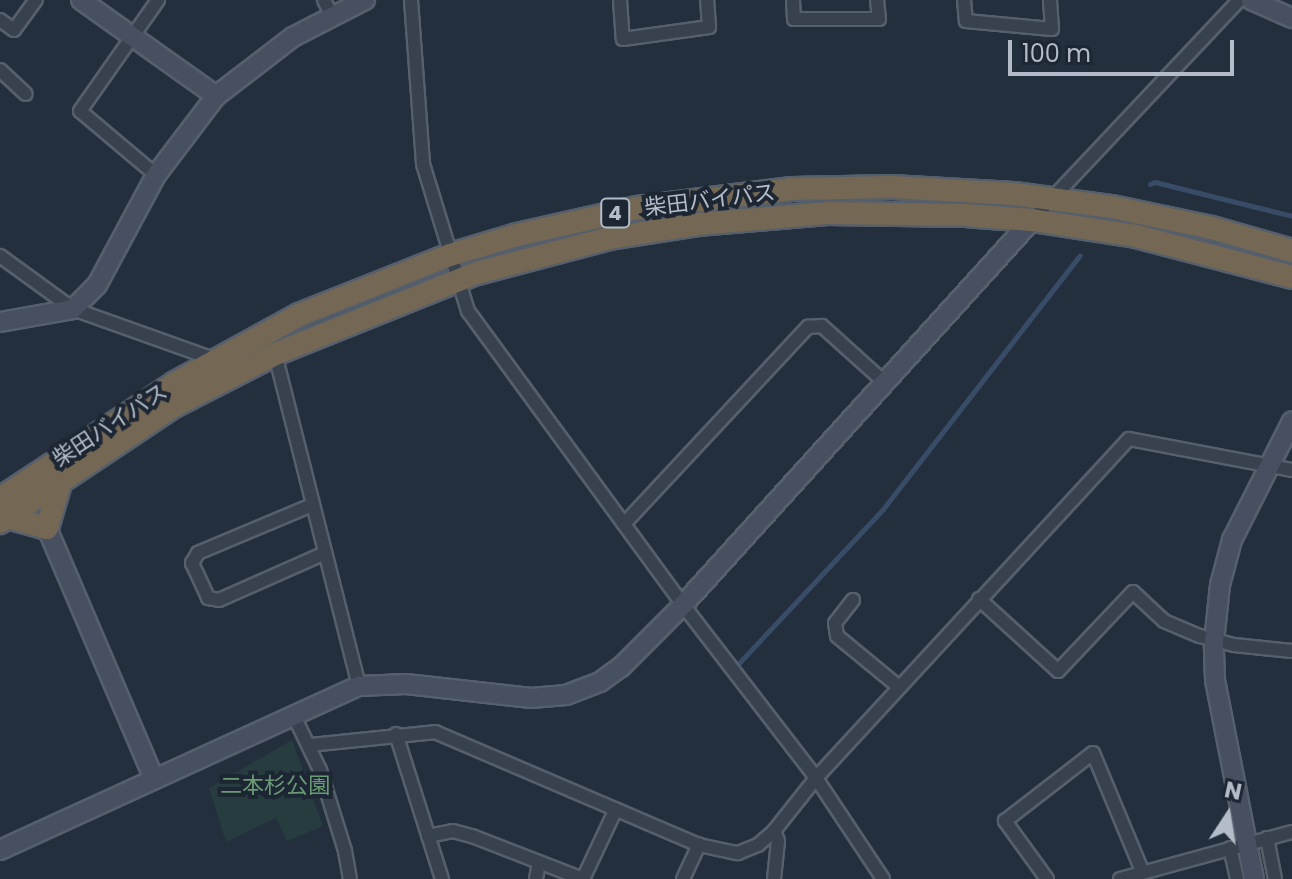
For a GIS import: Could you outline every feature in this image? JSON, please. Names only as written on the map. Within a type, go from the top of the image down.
[{"type":"highway","name":"柴田バイパス","points":[[2,513],[107,425],[299,315],[450,255],[574,221],[713,196],[792,189],[892,187],[1053,198],[1212,228],[1292,251]]},
{"type":"highway","name":"柴田バイパス","points":[[2,513],[61,480],[174,406],[275,354],[456,281],[567,248],[698,224],[893,212],[1032,220],[1190,248],[1292,277]]},
{"type":"highway","points":[[2,513],[47,528],[61,480]]},
{"type":"street","points":[[0,20],[14,30],[36,0]]},
{"type":"street","points":[[81,0],[216,96]]},
{"type":"street","points":[[156,175],[80,111],[158,0]]},
{"type":"street","points":[[0,322],[73,309],[97,285],[156,175],[216,96],[328,8],[365,0]]},
{"type":"street","points":[[411,0],[423,164],[456,281],[468,311],[683,605],[816,778],[883,879]]},
{"type":"street","points":[[620,0],[623,39],[709,27],[707,0]]},
{"type":"street","points":[[793,0],[794,19],[879,19],[877,0]]},
{"type":"street","points":[[964,0],[966,21],[1052,29],[1050,0]]},
{"type":"street","points":[[0,850],[359,686],[406,684],[531,698],[580,692],[621,667],[683,605],[883,381],[1239,0]]},
{"type":"street","points":[[1251,0],[1292,18]]},
{"type":"street","points":[[0,70],[26,94]]},
{"type":"street","points":[[0,256],[73,309],[216,360]]},
{"type":"street","points":[[624,524],[808,327],[822,326],[883,381]]},
{"type":"street","points":[[275,354],[359,686]]},
{"type":"street","points":[[1237,879],[1238,846],[1215,680],[1214,642],[1220,585],[1232,540],[1267,465],[1292,421]]},
{"type":"street","points":[[310,745],[435,732],[699,845],[738,853],[758,845],[774,831],[816,778],[1129,439],[1292,470]]},
{"type":"street","points":[[312,505],[198,553],[192,563],[208,598],[219,600],[325,553]]},
{"type":"street","points":[[47,528],[154,779]]},
{"type":"street","points":[[979,599],[1058,671],[1133,592],[1164,621],[1214,642],[1292,651]]},
{"type":"street","points":[[853,600],[835,623],[837,636],[899,687]]},
{"type":"street","points":[[293,714],[310,745],[345,851],[350,879]]},
{"type":"street","points":[[396,734],[442,879]]},
{"type":"street","points":[[1047,879],[1005,821],[1093,753],[1142,871]]},
{"type":"street","points":[[428,836],[453,831],[583,879],[616,809]]},
{"type":"street","points":[[774,831],[778,841],[774,879]]},
{"type":"street","points":[[1120,879],[1292,832]]},
{"type":"street","points":[[1267,838],[1275,879]]},
{"type":"street","points":[[683,879],[699,845]]},
{"type":"street","points":[[1238,846],[1254,879]]},
{"type":"street","points":[[536,879],[539,862]]},
{"type":"green space","name":"二本杉公園","points":[[292,740],[323,826],[287,841],[276,818],[226,842],[209,788]]},
{"type":"waterway","points":[[1150,184],[1155,182],[1292,216]]},
{"type":"waterway","points":[[739,663],[883,509],[1080,255]]}]
